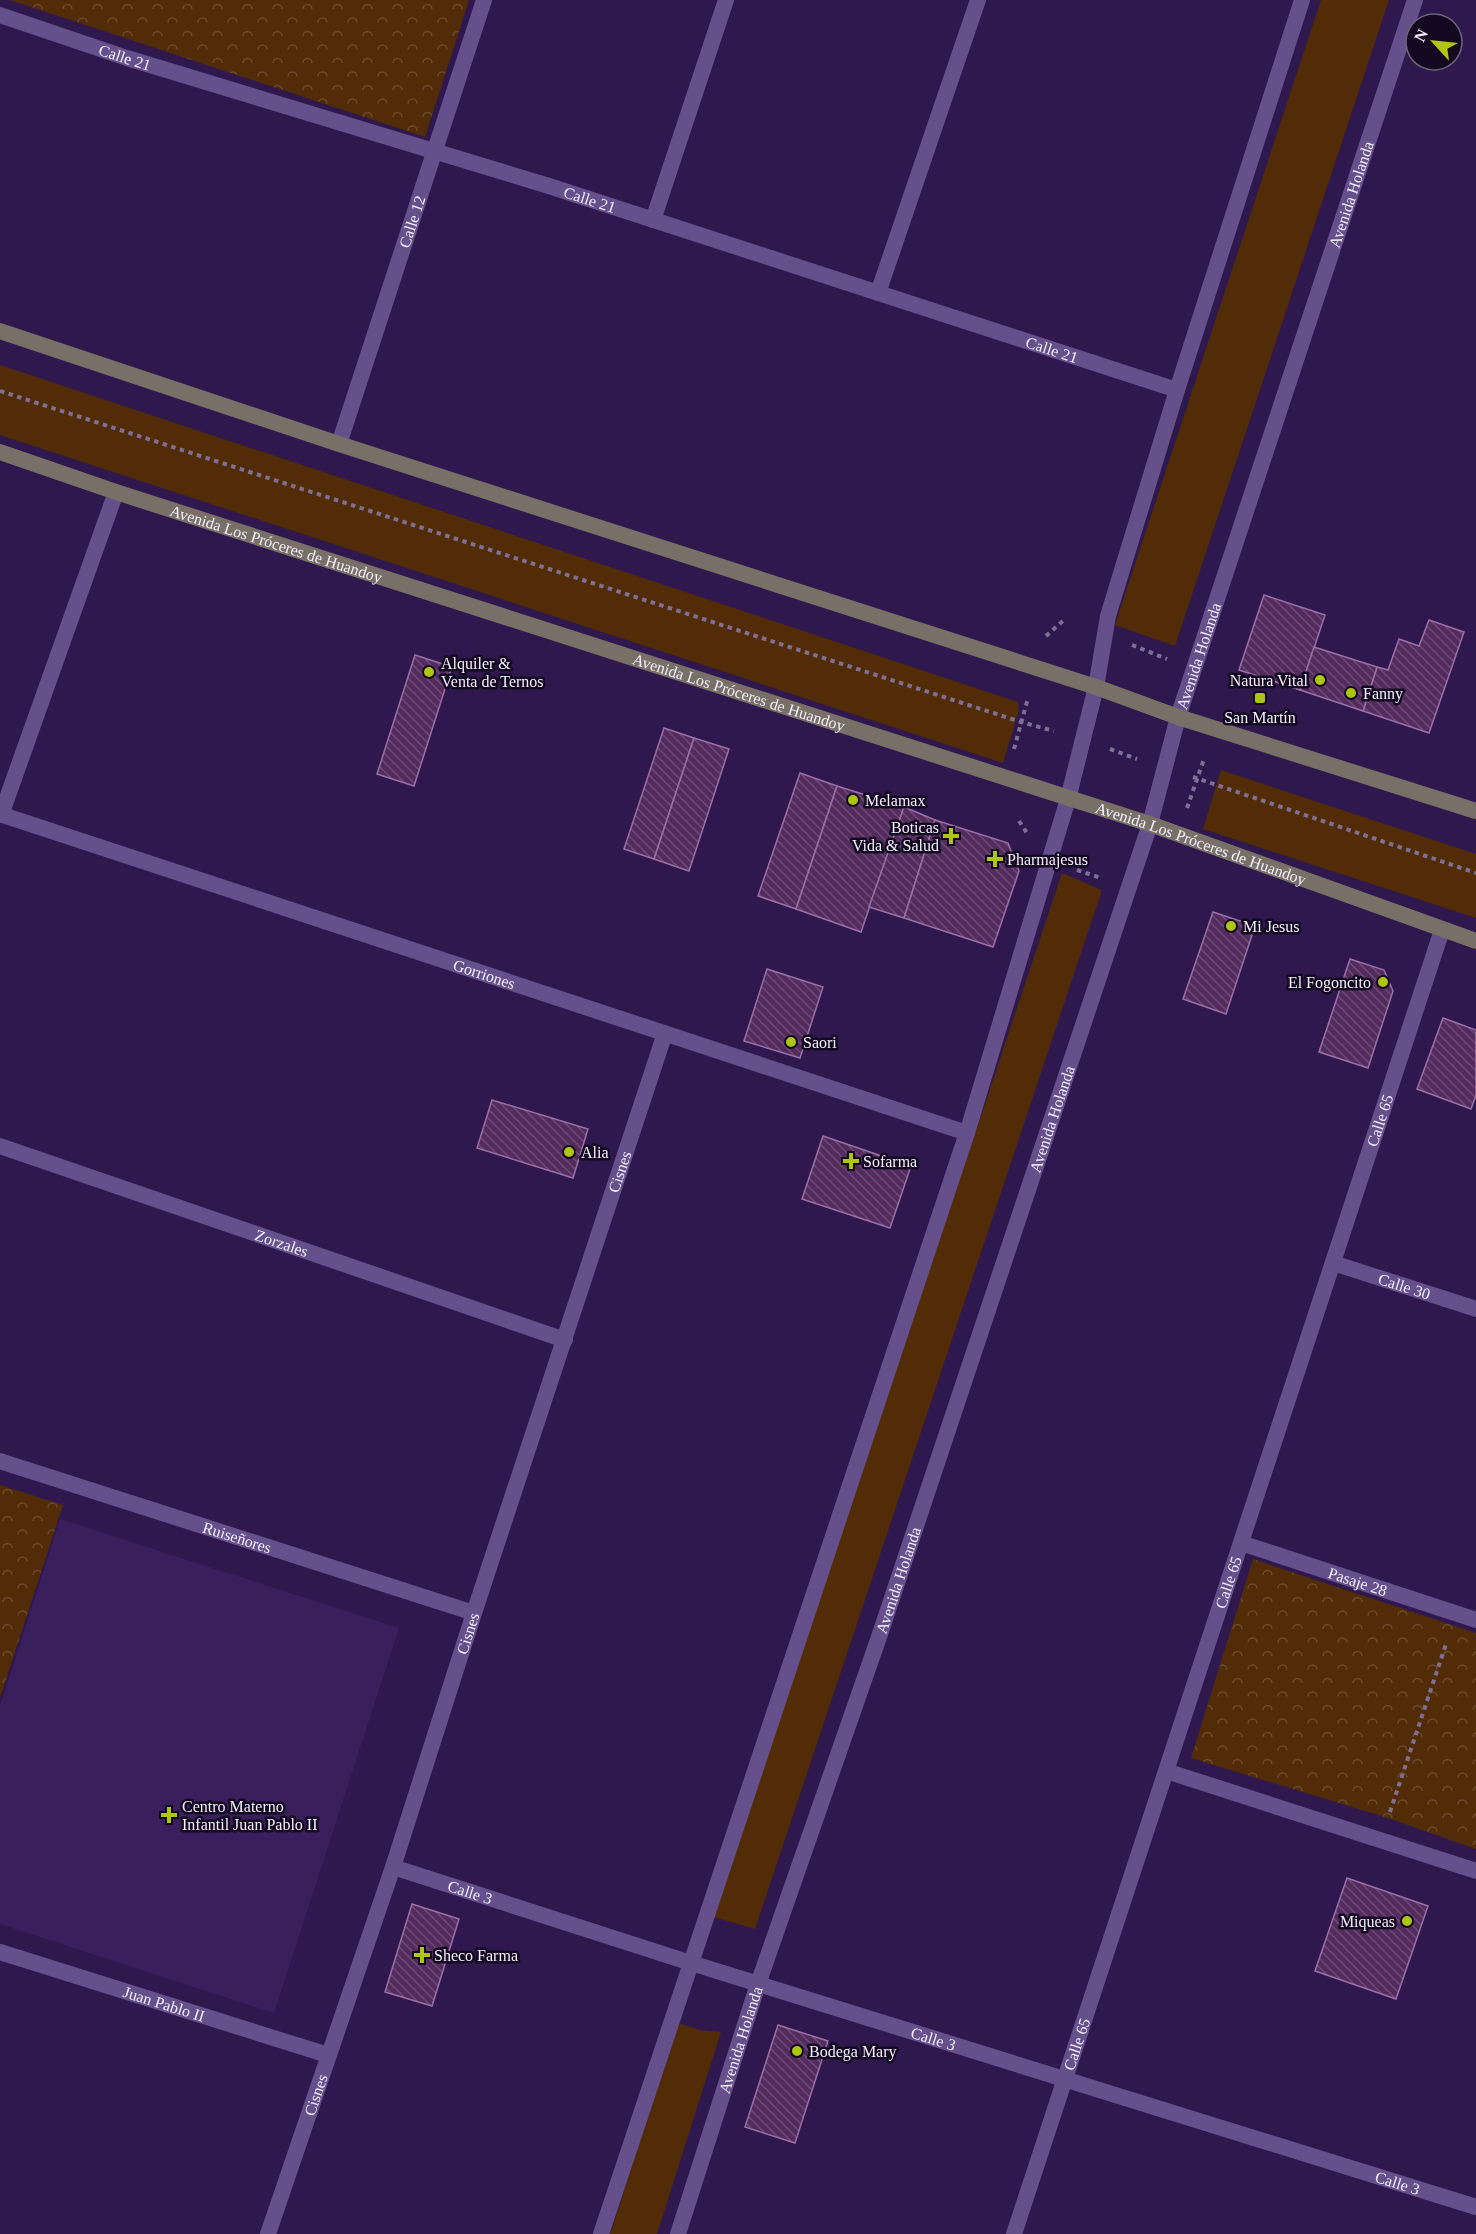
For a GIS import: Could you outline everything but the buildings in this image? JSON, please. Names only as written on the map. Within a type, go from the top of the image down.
[{"type":"main road","points":[[0,331],[339,444],[1096,687],[1178,717],[1476,811]]},
{"type":"main road","name":"Avenida Los Próceres de Huandoy","points":[[0,452],[116,492],[1150,824],[1476,941]]},
{"type":"street","name":"Calle 12","points":[[339,444],[484,0]]},
{"type":"street","points":[[653,220],[726,0]]},
{"type":"street","points":[[878,293],[978,0]]},
{"type":"street","points":[[601,2234],[967,1133],[1068,799],[1096,687],[1108,616],[1177,390],[1302,0]]},
{"type":"street","name":"Avenida Holanda","points":[[678,2234],[758,1984],[879,1637],[1150,824],[1178,717],[1415,0]]},
{"type":"street","name":"Calle 21","points":[[0,15],[127,58],[653,220],[1177,390]]},
{"type":"street","points":[[1,815],[116,492]]},
{"type":"street","name":"Gorriones","points":[[1,815],[967,1133]]},
{"type":"street","name":"Calle 65","points":[[1014,2234],[1442,930]]},
{"type":"street","name":"Cisnes","points":[[268,2234],[393,1867],[665,1033]]},
{"type":"street","name":"Zorzales","points":[[0,1146],[565,1340]]},
{"type":"street","name":"Calle 30","points":[[1333,1263],[1476,1309]]},
{"type":"street","name":"Ruiseñores","points":[[0,1461],[474,1613]]},
{"type":"street","name":"Pasaje 28","points":[[1241,1543],[1476,1620]]},
{"type":"street","points":[[1166,1771],[1476,1871]]},
{"type":"street","name":"Calle 3","points":[[393,1867],[691,1963],[1476,2207]]},
{"type":"street","name":"Juan Pablo II","points":[[0,1952],[328,2055]]},
{"type":"path","points":[[0,392],[1021,722],[1083,739],[1164,769],[1197,778],[1476,873]]},
{"type":"path","points":[[1046,636],[1066,618]]},
{"type":"path","points":[[1124,641],[1173,661]]},
{"type":"path","points":[[1011,757],[1028,698]]},
{"type":"path","points":[[1185,816],[1204,759]]},
{"type":"path","points":[[1071,868],[1108,880]]},
{"type":"path","points":[[1388,1818],[1447,1641]]},
{"type":"shaded area","name":"Centro Materno Infantil Juan Pablo II","points":[[60,1519],[399,1628],[274,2013],[0,1924],[0,1706]]},
{"type":"green space","points":[[10,0],[469,0],[425,137]]},
{"type":"green space","points":[[1321,0],[1389,0],[1175,646],[1115,625]]},
{"type":"green space","points":[[0,365],[1018,702],[1019,710],[1003,763],[0,435]]},
{"type":"green space","points":[[1221,770],[1476,854],[1476,918],[1203,829]]},
{"type":"green space","points":[[1062,873],[1102,890],[755,1929],[714,1917]]},
{"type":"green space","points":[[0,1485],[63,1505],[0,1698]]},
{"type":"green space","points":[[1253,1559],[1476,1633],[1476,1849],[1388,1818],[1191,1758]]},
{"type":"green space","points":[[678,2023],[700,2030],[721,2032],[657,2234],[610,2234]]},
{"type":"place","name":"Alquiler & Venta de Ternos","points":[[429,672]]},
{"type":"place","name":"Natura Vital","points":[[1320,680]]},
{"type":"place","name":"Fanny","points":[[1351,693]]},
{"type":"place","name":"San Martín","points":[[1260,698]]},
{"type":"place","name":"Melamax","points":[[853,800]]},
{"type":"place","name":"Boticas Vida & Salud","points":[[951,836]]},
{"type":"place","name":"Pharmajesus","points":[[995,859]]},
{"type":"place","name":"Mi Jesus","points":[[1231,926]]},
{"type":"place","name":"El Fogoncito","points":[[1383,982]]},
{"type":"place","name":"Saori","points":[[791,1042]]},
{"type":"place","name":"Alia","points":[[569,1152]]},
{"type":"place","name":"Sofarma","points":[[851,1161]]},
{"type":"place","name":"Centro Materno Infantil Juan Pablo II","points":[[169,1815]]},
{"type":"place","name":"Miqueas","points":[[1407,1921]]},
{"type":"place","name":"Sheco Farma","points":[[422,1955]]},
{"type":"place","name":"Bodega Mary","points":[[797,2051]]}]
